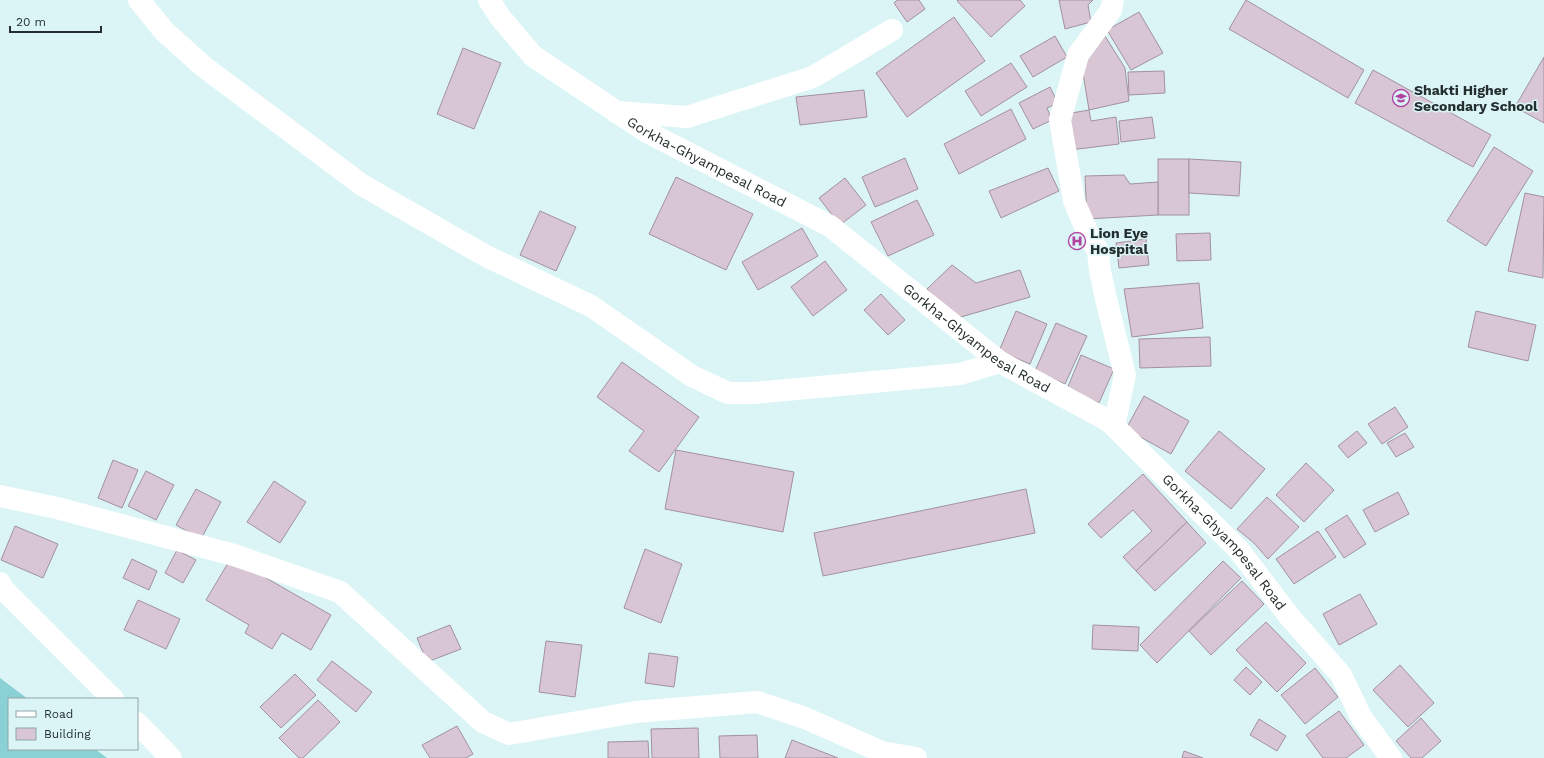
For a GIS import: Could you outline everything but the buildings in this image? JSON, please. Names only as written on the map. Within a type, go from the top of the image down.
[{"type":"street","points":[[139,0],[164,31],[204,67],[362,185],[486,256],[591,306],[692,376],[728,393],[754,394],[960,374],[1000,362]]},
{"type":"street","name":"Gorkha-Ghyampesal Road","points":[[489,0],[500,17],[533,56],[647,132],[830,226],[1000,362],[1107,420],[1238,549],[1290,616],[1341,676],[1361,717],[1391,758]]},
{"type":"street","points":[[1113,0],[1111,10],[1078,55],[1060,120],[1074,202],[1090,238],[1098,250],[1100,271],[1106,299],[1125,375],[1114,426]]},
{"type":"street","points":[[616,112],[687,117],[814,77],[892,30]]},
{"type":"street","points":[[0,496],[57,508],[234,555],[340,592],[483,722],[509,734],[636,712],[757,702],[805,718],[882,752],[916,758]]},
{"type":"street","points":[[0,583],[3,589],[112,698]]},
{"type":"street","points":[[138,724],[171,758]]},
{"type":"shaded area","points":[[0,678],[27,698],[8,698],[8,750],[96,750],[107,758],[0,758]]},
{"type":"place","name":"Shakti Higher Secondary School","points":[[1401,98]]},
{"type":"place","name":"Lion Eye Hospital","points":[[1077,241]]}]
